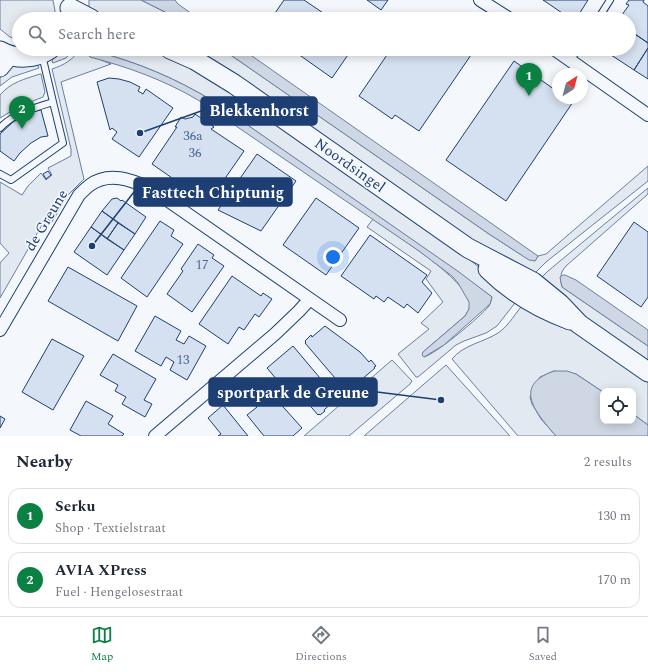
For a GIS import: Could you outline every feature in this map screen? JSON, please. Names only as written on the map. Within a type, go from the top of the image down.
[{"type":"main road","points":[[3,58],[26,58],[33,56]]},
{"type":"main road","name":"Noordsingel","points":[[186,56],[234,84],[468,248],[494,274],[523,296],[553,314],[579,324],[648,372]]},
{"type":"street","points":[[480,0],[499,12]]},
{"type":"street","points":[[564,56],[648,115]]},
{"type":"street","name":"de Greune","points":[[0,330],[79,195],[91,184],[103,178],[119,177],[133,180],[150,188],[309,300],[340,320]]},
{"type":"street","points":[[155,436],[275,334],[309,300]]},
{"type":"lane","points":[[602,12],[610,0]]},
{"type":"lane","points":[[0,174],[11,180],[63,143],[53,102],[47,56]]},
{"type":"lane","points":[[570,60],[573,56]]},
{"type":"lane","points":[[0,128],[5,122],[22,112],[53,102]]},
{"type":"shaded area","points":[[0,0],[53,0],[55,12],[12,12],[12,38],[0,29]]},
{"type":"shaded area","points":[[89,0],[141,0],[165,12],[89,12]]},
{"type":"shaded area","points":[[141,0],[175,0],[189,12],[165,12]]},
{"type":"shaded area","points":[[54,56],[68,56],[53,63]]},
{"type":"shaded area","points":[[74,56],[98,56],[101,60],[111,64],[61,82],[84,179],[67,196],[52,222],[46,218],[0,298],[0,263],[9,253],[0,243],[0,182],[22,195],[28,186],[41,173],[46,180],[52,175],[48,168],[71,156],[71,149],[52,69],[68,62]]},
{"type":"shaded area","points":[[89,56],[111,56],[125,60],[170,78],[213,101],[459,272],[492,297],[490,304],[444,345],[424,357],[422,355],[423,352],[465,316],[469,309],[469,302],[452,276],[419,251],[198,100],[172,86],[146,75]]},
{"type":"shaded area","points":[[111,56],[169,56],[195,68],[464,255],[518,299],[497,326],[486,333],[456,345],[418,377],[416,377],[398,354],[429,329],[421,323],[443,302],[426,279],[431,271],[367,227],[373,219],[444,270],[457,282],[466,294],[470,304],[465,316],[423,352],[424,357],[448,342],[477,318],[489,306],[492,297],[213,101],[170,78]]},
{"type":"shaded area","points":[[199,56],[232,56],[489,234],[520,254],[535,261],[538,256],[546,254],[648,166],[648,181],[546,262],[532,276],[448,225]]},
{"type":"shaded area","points":[[232,56],[252,56],[538,256],[535,261],[529,260],[489,234]]},
{"type":"shaded area","points":[[34,63],[39,68],[12,77],[0,86],[0,73],[6,65]]},
{"type":"shaded area","points":[[41,74],[45,92],[43,97],[20,106],[0,118],[0,95],[14,84],[24,79]]},
{"type":"shaded area","points":[[648,188],[648,194],[566,266],[561,278],[562,287],[648,346],[648,362],[598,327],[539,280]]},
{"type":"shaded area","points":[[563,275],[576,280],[648,330],[648,346],[562,287],[560,277]]},
{"type":"shaded area","points":[[525,302],[572,330],[648,382],[648,425],[636,416],[636,388],[600,388],[600,390],[576,374],[554,371],[540,377],[530,397],[532,404],[541,419],[556,436],[518,436],[452,359],[462,350],[498,333],[509,323]]},
{"type":"shaded area","points":[[392,360],[412,381],[410,384],[349,436],[304,436]]},
{"type":"shaded area","points":[[446,365],[510,436],[364,436]]},
{"type":"shaded area","points":[[554,371],[567,371],[576,374],[600,390],[600,424],[636,424],[636,416],[648,425],[648,436],[556,436],[542,419],[532,401],[531,392],[534,384],[541,377]]},
{"type":"building","points":[[284,0],[304,0],[322,12],[276,12]]},
{"type":"building","points":[[367,0],[388,0],[381,10]]},
{"type":"building","points":[[543,0],[588,0],[580,12],[561,12]]},
{"type":"building","points":[[629,0],[644,0],[643,2],[648,6],[648,43],[636,35],[636,12],[624,12],[629,5],[626,4]]},
{"type":"building","points":[[636,35],[648,43],[648,48],[634,70],[613,56],[636,56]]},
{"type":"building","points":[[648,48],[648,79],[634,70]]},
{"type":"building","points":[[301,56],[347,56],[332,78]]},
{"type":"building","points":[[386,56],[470,56],[419,131],[395,115],[392,119],[359,96]]},
{"type":"building","points":[[514,61],[552,88],[552,104],[572,104],[506,201],[446,160]]},
{"type":"building","points":[[109,78],[130,82],[140,87],[138,91],[143,94],[146,89],[173,108],[139,157],[112,139],[117,132],[112,128],[110,130],[97,82]]},
{"type":"building","points":[[41,110],[48,136],[41,137],[31,143],[14,161],[0,151],[0,134],[13,122],[28,113]]},
{"type":"building","points":[[195,114],[214,127],[211,129],[244,151],[208,203],[152,164],[177,127],[175,127],[181,117],[185,119],[193,117]]},
{"type":"building","points":[[257,154],[296,181],[261,231],[218,210]]},
{"type":"building","points":[[48,171],[51,175],[46,179],[43,174]]},
{"type":"building","points":[[117,198],[146,217],[135,234],[102,211],[112,199]]},
{"type":"building","points":[[316,198],[359,228],[326,275],[283,245]]},
{"type":"building","points":[[102,211],[118,223],[107,239],[91,227]]},
{"type":"building","points":[[160,221],[174,230],[171,236],[183,244],[147,297],[121,278]]},
{"type":"building","points":[[634,222],[648,232],[648,297],[641,307],[597,276]]},
{"type":"building","points":[[118,223],[135,234],[124,250],[107,239]]},
{"type":"building","points":[[91,227],[124,250],[107,275],[74,252]]},
{"type":"building","points":[[370,235],[427,275],[422,282],[432,293],[418,313],[407,304],[404,308],[388,297],[384,302],[376,296],[374,299],[341,276]]},
{"type":"building","points":[[198,244],[214,255],[212,258],[224,266],[192,312],[167,294],[183,271],[181,269]]},
{"type":"building","points":[[68,267],[137,306],[118,341],[48,301]]},
{"type":"building","points":[[232,276],[261,296],[263,293],[272,299],[259,317],[255,314],[244,330],[239,327],[228,344],[199,324]]},
{"type":"building","points":[[155,316],[181,331],[176,340],[184,344],[189,336],[206,346],[187,380],[170,370],[174,362],[166,357],[161,366],[135,351]]},
{"type":"building","points":[[325,326],[360,352],[369,362],[371,360],[376,366],[347,392],[305,343],[311,335],[312,337]]},
{"type":"building","points":[[52,339],[84,356],[53,410],[22,392]]},
{"type":"building","points":[[293,346],[325,384],[324,386],[328,391],[327,392],[334,401],[320,415],[318,415],[306,401],[299,406],[267,368]]},
{"type":"building","points":[[113,354],[156,379],[144,400],[152,404],[145,417],[122,404],[126,397],[115,391],[118,385],[100,375]]},
{"type":"building","points":[[262,380],[268,390],[302,428],[293,436],[264,436],[247,415],[257,407],[245,394],[252,388],[251,386],[255,383],[256,385]]},
{"type":"building","points":[[86,401],[113,416],[108,424],[124,434],[122,436],[81,436],[70,430]]},
{"type":"building","points":[[223,405],[248,436],[218,436],[221,434],[208,418]]},
{"type":"building","points":[[0,416],[5,419],[0,428]]},
{"type":"place","name":"Serku","points":[[529,96]]},
{"type":"place","name":"AVIA XPress","points":[[22,129]]},
{"type":"place","name":"Blekkenhorst","points":[[140,133]]},
{"type":"place","name":"Fasttech Chiptunig","points":[[92,246]]},
{"type":"place","name":"sportpark de Greune","points":[[441,400]]}]
